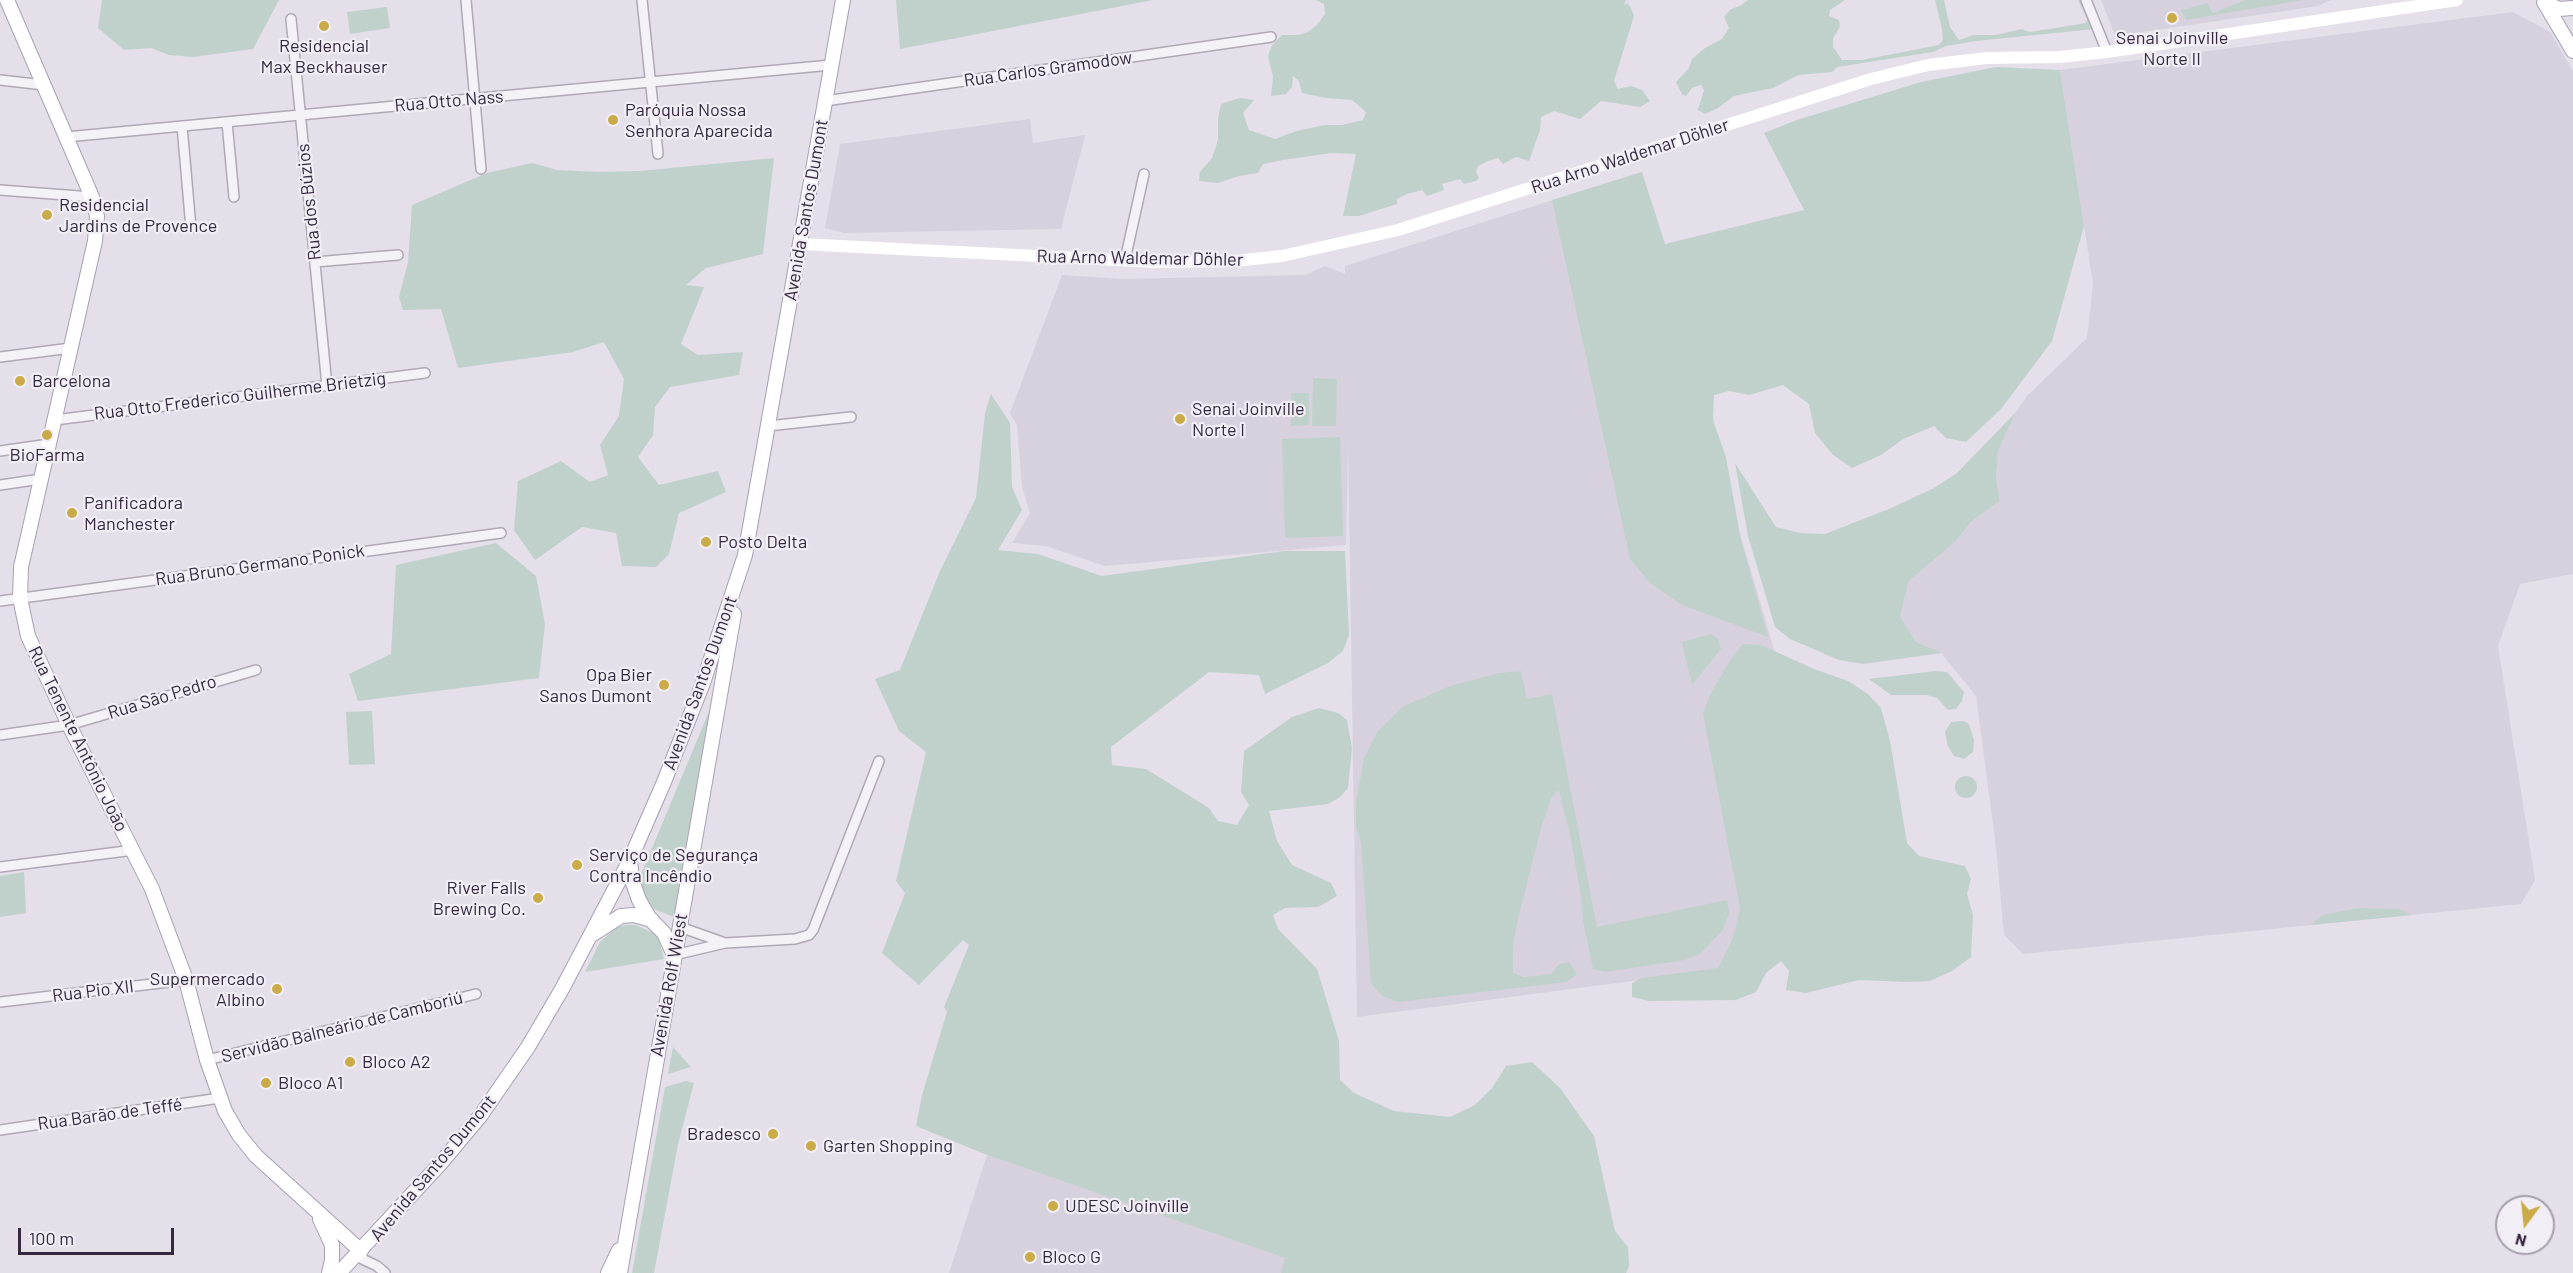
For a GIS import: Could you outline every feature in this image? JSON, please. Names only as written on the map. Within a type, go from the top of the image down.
[{"type":"main road","name":"Rua Tenente Antônio João","points":[[7,0],[92,197],[97,216],[97,228],[21,567],[20,598],[27,636],[69,725],[134,850],[169,930],[186,980],[207,1060],[232,1124],[247,1146],[359,1253]]},
{"type":"main road","name":"Avenida Santos Dumont","points":[[339,1273],[434,1171],[487,1107],[528,1047],[592,935],[630,860],[703,683],[745,555],[843,0]]},
{"type":"main road","name":"Rua Arno Waldemar Döhler","points":[[800,244],[1125,260],[1234,261],[1282,256],[1322,249],[1398,230],[1904,71],[1968,60],[2060,57],[2107,52],[2457,0]]},
{"type":"main road","points":[[2542,1],[2559,9],[2573,8]]},
{"type":"main road","points":[[2542,1],[2573,51]]},
{"type":"main road","name":"Avenida Rolf Wiest","points":[[620,1273],[745,555]]},
{"type":"main road","points":[[630,860],[634,891],[650,919],[664,933],[674,955]]},
{"type":"main road","points":[[592,935],[621,916],[634,915],[680,927]]},
{"type":"main road","points":[[315,1209],[332,1245],[329,1273]]},
{"type":"main road","points":[[608,1273],[625,1238]]},
{"type":"street","points":[[466,0],[481,169]]},
{"type":"street","points":[[642,0],[658,154]]},
{"type":"street","points":[[2086,0],[2107,52]]},
{"type":"street","name":"Rua dos Búzios","points":[[291,19],[327,386]]},
{"type":"street","name":"Rua Carlos Gramodow","points":[[825,100],[1271,37]]},
{"type":"street","name":"Rua Otto Nass","points":[[66,137],[831,65]]},
{"type":"street","points":[[0,80],[44,85]]},
{"type":"street","points":[[227,122],[234,197]]},
{"type":"street","points":[[182,126],[191,228]]},
{"type":"street","points":[[1125,260],[1144,174]]},
{"type":"street","points":[[0,190],[92,197]]},
{"type":"street","points":[[315,262],[398,255]]},
{"type":"street","points":[[0,357],[71,348]]},
{"type":"street","name":"Rua Otto Frederico Guilherme Brietzig","points":[[55,420],[425,373]]},
{"type":"street","points":[[768,426],[851,417]]},
{"type":"street","points":[[0,451],[49,444]]},
{"type":"street","points":[[0,485],[41,478]]},
{"type":"street","name":"Rua Bruno Germano Ponick","points":[[0,601],[501,533]]},
{"type":"street","name":"Rua São Pedro","points":[[0,735],[69,725],[256,670]]},
{"type":"street","points":[[674,955],[725,943],[795,939],[809,934],[813,930],[879,761]]},
{"type":"street","points":[[0,867],[134,850]]},
{"type":"street","points":[[680,927],[725,943]]},
{"type":"street","name":"Rua Pio XII","points":[[0,1002],[186,980]]},
{"type":"street","name":"Servidão Balneário de Camboriú","points":[[207,1060],[476,994]]},
{"type":"street","name":"Rua Barão de Teffé","points":[[0,1130],[220,1098]]},
{"type":"street","name":"Rua Tenente Antônio João","points":[[359,1253],[385,1273]]},
{"type":"shaded area","points":[[102,0],[279,0],[253,49],[193,57],[169,55],[151,48],[124,50],[98,28]]},
{"type":"shaded area","points":[[896,0],[1153,0],[900,49]]},
{"type":"shaded area","points":[[1316,0],[1626,0],[1624,5],[1627,3],[1634,16],[1614,81],[1618,89],[1631,86],[1642,90],[1650,101],[1640,107],[1601,101],[1580,119],[1554,111],[1541,117],[1540,130],[1529,161],[1516,157],[1503,164],[1498,158],[1488,161],[1478,166],[1476,172],[1479,178],[1476,181],[1464,184],[1460,179],[1442,184],[1444,190],[1427,196],[1422,190],[1407,194],[1397,199],[1397,204],[1359,216],[1343,216],[1356,154],[1331,153],[1283,160],[1263,164],[1258,173],[1218,183],[1199,181],[1200,172],[1212,158],[1218,140],[1218,118],[1221,104],[1240,98],[1254,100],[1243,113],[1249,130],[1275,139],[1296,131],[1363,120],[1366,112],[1352,100],[1302,93],[1299,81],[1293,76],[1292,87],[1286,94],[1271,96],[1273,77],[1268,56],[1272,45],[1282,35],[1298,35],[1308,32],[1317,25],[1325,14],[1324,4]]},
{"type":"shaded area","points":[[1748,0],[1845,0],[1830,10],[1829,16],[1839,20],[1840,27],[1833,38],[1833,47],[1842,60],[1862,60],[1939,45],[1943,40],[1935,0],[1944,0],[1950,27],[1959,40],[1974,35],[1996,35],[2021,29],[2030,32],[2086,23],[2087,19],[2078,0],[2084,0],[2095,29],[1976,41],[1946,46],[1933,52],[1837,67],[1832,72],[1798,75],[1773,88],[1734,96],[1705,114],[1698,110],[1704,90],[1701,85],[1692,88],[1686,96],[1682,94],[1676,82],[1689,68],[1692,59],[1705,48],[1722,39],[1729,28],[1724,17],[1731,9]]},
{"type":"shaded area","name":"Senai Joinville Norte II","points":[[2101,0],[2331,0],[2318,6],[2115,36]]},
{"type":"shaded area","points":[[2245,0],[2303,0],[2186,20],[2181,10],[2208,3],[2213,13]]},
{"type":"shaded area","points":[[387,7],[390,28],[350,34],[347,12]]},
{"type":"shaded area","points":[[2513,12],[2550,32],[2573,71],[2573,574],[2520,584],[2498,646],[2535,880],[2521,904],[2023,954],[2004,935],[1996,847],[1976,696],[1942,654],[1916,642],[1900,616],[1909,581],[1957,540],[1972,521],[2000,501],[1996,478],[1998,451],[2016,412],[2027,396],[2087,338],[2093,284],[2060,70]]},
{"type":"shaded area","points":[[1996,67],[2060,70],[2084,226],[2052,341],[2001,409],[1966,442],[1946,438],[1934,426],[1903,439],[1881,455],[1852,468],[1833,455],[1815,433],[1809,404],[1783,385],[1749,395],[1729,391],[1714,395],[1713,420],[1726,457],[1741,540],[1768,637],[1682,605],[1650,583],[1630,559],[1552,200],[1642,172],[1665,244],[1804,210],[1764,133],[1797,120],[1921,82]]},
{"type":"shaded area","points":[[1030,119],[1033,143],[1085,135],[1061,229],[844,233],[825,228],[840,144]]},
{"type":"shaded area","points":[[774,158],[763,254],[706,268],[686,285],[704,287],[681,344],[698,355],[743,352],[739,375],[670,387],[655,407],[653,435],[638,457],[659,485],[718,471],[726,492],[679,513],[669,554],[656,567],[622,566],[616,533],[582,527],[535,560],[514,530],[518,481],[561,461],[590,482],[608,475],[600,445],[619,416],[624,379],[604,342],[573,352],[458,368],[441,309],[403,310],[399,297],[408,262],[412,205],[487,173],[532,163],[557,170],[599,172],[640,171]]},
{"type":"shaded area","points":[[1635,174],[1862,951],[1357,1017],[1348,441],[1346,545],[1105,566],[1046,546],[1012,543],[1030,513],[1022,487],[1017,425],[1010,413],[1062,275],[1123,279],[1305,275],[1325,266],[1345,274],[1345,266]]},
{"type":"shaded area","points":[[1313,378],[1337,379],[1336,426],[1312,426]]},
{"type":"shaded area","points":[[1291,393],[1309,393],[1309,425],[1291,426]]},
{"type":"shaded area","points":[[991,394],[1010,423],[1012,487],[1022,510],[998,550],[1038,554],[1102,576],[1284,551],[1345,551],[1349,635],[1343,651],[1328,663],[1265,694],[1259,675],[1209,672],[1111,747],[1112,765],[1146,769],[1209,808],[1218,821],[1237,825],[1249,805],[1241,792],[1244,751],[1292,717],[1319,708],[1338,713],[1347,720],[1352,748],[1348,788],[1340,797],[1328,804],[1269,811],[1277,841],[1292,865],[1331,883],[1337,896],[1318,907],[1285,908],[1273,915],[1278,929],[1317,969],[1339,1041],[1340,1080],[1354,1093],[1394,1111],[1450,1117],[1475,1105],[1492,1088],[1506,1066],[1532,1062],[1560,1088],[1594,1136],[1615,1231],[1628,1247],[1629,1266],[1626,1273],[1281,1273],[1285,1258],[987,1155],[916,1126],[922,1095],[947,1012],[944,1007],[969,945],[963,940],[919,985],[882,953],[905,893],[896,881],[926,752],[899,731],[875,679],[900,670],[940,571],[976,498],[985,413]]},
{"type":"shaded area","points":[[2016,412],[1998,451],[1996,478],[2000,501],[1972,521],[1957,540],[1909,581],[1900,616],[1916,642],[1942,653],[1863,664],[1839,660],[1790,639],[1775,627],[1748,536],[1735,463],[1776,527],[1800,533],[1825,534],[1889,509],[1934,488],[1957,473]]},
{"type":"shaded area","points":[[1340,437],[1343,536],[1285,538],[1282,439]]},
{"type":"shaded area","points":[[496,543],[536,576],[545,624],[539,678],[358,701],[349,674],[391,654],[396,565]]},
{"type":"shaded area","points":[[1711,634],[1718,639],[1721,649],[1692,685],[1682,642]]},
{"type":"shaded area","points":[[1743,644],[1761,645],[1814,669],[1848,681],[1868,694],[1881,708],[1890,741],[1907,843],[1919,856],[1965,866],[1971,879],[1967,894],[1973,915],[1971,957],[1952,971],[1930,981],[1859,980],[1806,993],[1786,990],[1789,971],[1781,961],[1766,973],[1756,992],[1736,1000],[1649,1001],[1632,997],[1632,983],[1642,978],[1718,968],[1732,940],[1740,908],[1703,714],[1710,695],[1732,657]]},
{"type":"shaded area","points":[[1521,671],[1527,699],[1552,694],[1597,927],[1727,900],[1729,913],[1723,930],[1700,954],[1685,960],[1605,972],[1593,969],[1570,835],[1559,790],[1552,796],[1542,825],[1518,918],[1513,946],[1513,973],[1524,977],[1551,974],[1559,964],[1569,962],[1577,974],[1567,982],[1398,1002],[1382,996],[1371,983],[1361,843],[1356,826],[1356,801],[1364,759],[1377,732],[1402,707],[1450,686],[1499,673]]},
{"type":"shaded area","points":[[1935,671],[1947,672],[1964,692],[1962,701],[1956,709],[1948,710],[1937,698],[1927,695],[1891,695],[1869,679]]},
{"type":"shaded area","points":[[710,709],[677,918],[656,910],[648,903],[639,887],[640,877]]},
{"type":"shaded area","points":[[372,711],[375,764],[349,765],[346,712]]},
{"type":"shaded area","points":[[1963,721],[1969,724],[1974,740],[1973,752],[1964,759],[1954,756],[1948,746],[1945,732],[1951,722]]},
{"type":"shaded area","points":[[1966,776],[1974,779],[1977,787],[1974,795],[1966,798],[1958,795],[1955,787],[1958,779]]},
{"type":"shaded area","points":[[24,872],[26,913],[0,917],[0,876]]},
{"type":"shaded area","points":[[2358,908],[2399,909],[2412,915],[2311,925],[2322,915]]},
{"type":"shaded area","points":[[636,925],[655,934],[664,959],[585,972],[600,942],[617,927]]},
{"type":"shaded area","points":[[673,1047],[691,1067],[668,1074]]},
{"type":"shaded area","points":[[686,1081],[694,1083],[678,1144],[654,1273],[632,1273],[665,1087]]},
{"type":"shaded area","name":"UDESC Joinville","points":[[987,1155],[1286,1258],[1281,1273],[949,1273]]},
{"type":"place","name":"Senai Joinville Norte II","points":[[2172,18]]},
{"type":"place","name":"Residencial Max Beckhauser","points":[[324,26]]},
{"type":"place","name":"Paróquia Nossa Senhora Aparecida","points":[[613,120]]},
{"type":"place","name":"Residencial Jardins de Provence","points":[[47,215]]},
{"type":"place","name":"Barcelona","points":[[20,381]]},
{"type":"place","name":"Senai Joinville Norte I","points":[[1180,419]]},
{"type":"place","name":"BioFarma","points":[[47,435]]},
{"type":"place","name":"Panificadora Manchester","points":[[72,513]]},
{"type":"place","name":"Posto Delta","points":[[706,542]]},
{"type":"place","name":"Opa Bier Sanos Dumont","points":[[664,685]]},
{"type":"place","name":"Serviço de Segurança Contra Incêndio","points":[[577,865]]},
{"type":"place","name":"River Falls Brewing Co.","points":[[538,898]]},
{"type":"place","name":"Supermercado Albino","points":[[277,989]]},
{"type":"place","name":"Bloco A2","points":[[350,1062]]},
{"type":"place","name":"Bloco A1","points":[[266,1083]]},
{"type":"place","name":"Bradesco","points":[[773,1134]]},
{"type":"place","name":"Garten Shopping","points":[[811,1146]]},
{"type":"place","name":"UDESC Joinville","points":[[1053,1206]]},
{"type":"place","name":"Bloco G","points":[[1030,1257]]}]
